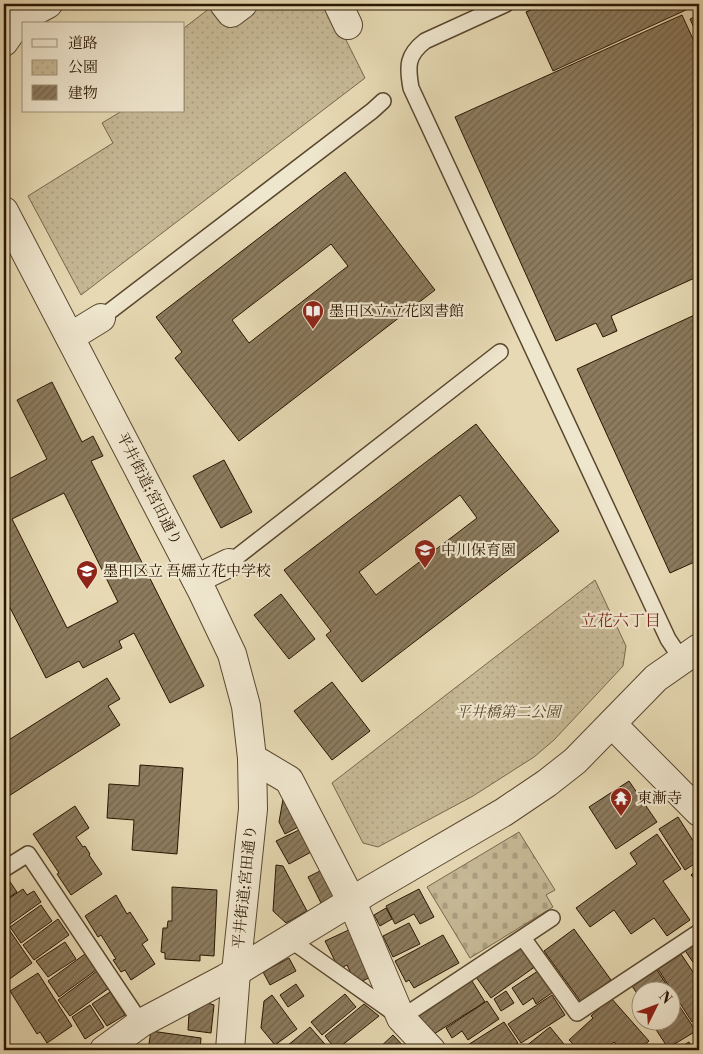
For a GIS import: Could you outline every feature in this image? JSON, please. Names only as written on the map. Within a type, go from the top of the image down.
[{"type":"street","points":[[4,42],[20,19],[48,4]]},
{"type":"street","points":[[224,4],[232,12],[243,4]]},
{"type":"street","name":"平井街道;宮田通り","points":[[4,211],[196,580],[232,654],[246,706],[252,758],[253,809],[230,1050]]},
{"type":"street","points":[[70,337],[101,318]]},
{"type":"street","points":[[196,580],[229,563]]},
{"type":"street","points":[[104,1050],[141,1023],[236,972],[370,890],[504,812],[547,784],[575,761],[656,678],[691,654]]},
{"type":"street","points":[[612,724],[699,812]]},
{"type":"street","points":[[252,758],[289,780],[352,902],[401,1018],[431,1050]]},
{"type":"lane","points":[[506,4],[426,41],[416,48],[411,58],[408,72],[411,88],[668,640],[691,654]]},
{"type":"lane","points":[[101,318],[372,112],[383,101]]},
{"type":"lane","points":[[229,563],[500,352]]},
{"type":"lane","points":[[4,869],[28,854],[141,1023]]},
{"type":"lane","points":[[289,939],[401,1018],[552,918]]},
{"type":"lane","points":[[523,938],[577,1013],[699,932]]},
{"type":"green space","points":[[258,4],[328,4],[365,78],[81,295],[28,196],[113,143],[102,123],[120,112],[185,112],[185,27],[210,8],[228,28]]},
{"type":"green space","name":"平井橋第二公園","points":[[595,580],[626,646],[623,666],[554,740],[534,757],[473,796],[378,847],[363,843],[332,783]]},
{"type":"green space","points":[[519,832],[555,890],[546,895],[553,907],[470,958],[427,887]]},
{"type":"building","points":[[544,4],[699,4],[553,71],[526,12]]},
{"type":"building","points":[[682,15],[699,52],[699,276],[611,316],[617,331],[603,337],[596,323],[556,341],[455,117]]},
{"type":"building","points":[[699,15],[699,39],[690,19]]},
{"type":"building","points":[[345,172],[435,290],[239,441],[175,358],[182,352],[156,317]],"holes":[[[331,244],[348,266],[249,343],[232,320]]]},
{"type":"building","points":[[699,313],[699,560],[670,573],[577,369]]},
{"type":"building","points":[[52,382],[82,442],[93,436],[103,456],[91,461],[204,686],[170,703],[134,633],[119,641],[122,648],[83,668],[79,661],[46,678],[4,596],[4,470],[9,479],[47,459],[17,400]],"holes":[[[64,493],[118,602],[67,628],[12,519]]]},
{"type":"building","points":[[476,424],[559,531],[362,682],[326,635],[331,631],[284,570]],"holes":[[[460,495],[477,518],[376,595],[359,572]]]},
{"type":"building","points":[[224,460],[252,512],[221,528],[193,476]]},
{"type":"building","points":[[281,594],[315,639],[289,659],[254,615]]},
{"type":"building","points":[[107,678],[120,699],[108,706],[120,725],[4,799],[4,743]]},
{"type":"building","points":[[332,682],[370,731],[332,760],[294,711]]},
{"type":"building","points":[[140,765],[183,768],[177,854],[132,850],[134,820],[107,818],[109,784],[139,786]]},
{"type":"building","points":[[629,781],[657,822],[616,849],[589,807]]},
{"type":"building","points":[[287,798],[302,825],[285,834],[279,822],[283,799]]},
{"type":"building","points":[[75,806],[89,828],[76,837],[83,847],[85,846],[102,874],[71,895],[33,834]]},
{"type":"building","points":[[678,817],[699,850],[699,861],[685,870],[659,829]]},
{"type":"building","points":[[301,829],[313,851],[289,864],[276,841]]},
{"type":"building","points":[[657,834],[681,869],[663,881],[690,920],[667,936],[654,918],[631,934],[614,910],[590,927],[576,908],[637,864],[630,853]]},
{"type":"building","points":[[276,865],[283,866],[307,911],[286,923],[273,911]]},
{"type":"building","points":[[699,868],[699,884],[691,875]]},
{"type":"building","points":[[322,870],[336,898],[322,905],[308,877]]},
{"type":"building","points":[[4,873],[17,892],[4,901]]},
{"type":"building","points":[[172,887],[217,890],[214,956],[200,955],[200,961],[165,959],[165,953],[161,952],[163,928],[167,928],[168,921],[172,921]]},
{"type":"building","points":[[23,889],[27,895],[34,891],[41,902],[10,924],[4,916],[4,902]]},
{"type":"building","points":[[419,889],[434,917],[420,924],[414,914],[395,924],[386,906]]},
{"type":"building","points":[[116,895],[127,914],[130,912],[148,940],[142,944],[155,964],[131,980],[125,970],[121,972],[113,960],[116,959],[101,935],[98,937],[85,916]]},
{"type":"building","points":[[41,905],[52,921],[21,943],[10,927]]},
{"type":"building","points":[[386,908],[392,919],[380,926],[374,915]]},
{"type":"building","points":[[58,919],[69,935],[34,960],[23,945]]},
{"type":"building","points":[[409,923],[420,944],[393,957],[383,936]]},
{"type":"building","points":[[8,928],[32,963],[4,983],[4,931]]},
{"type":"building","points":[[353,928],[375,975],[356,984],[347,965],[339,969],[325,941]]},
{"type":"building","points":[[574,929],[611,980],[581,1002],[544,951]]},
{"type":"building","points":[[443,935],[459,963],[414,988],[409,980],[406,982],[395,961]]},
{"type":"building","points":[[699,938],[699,971],[684,949]]},
{"type":"building","points":[[65,942],[76,959],[48,977],[36,961]]},
{"type":"building","points":[[522,946],[536,966],[491,998],[476,977]]},
{"type":"building","points":[[85,954],[96,970],[59,997],[48,981]]},
{"type":"building","points":[[681,954],[699,981],[699,1017],[692,1022],[680,1003],[680,982],[666,982],[658,969]]},
{"type":"building","points":[[289,958],[296,971],[270,985],[263,972]]},
{"type":"building","points":[[655,967],[665,982],[632,982]]},
{"type":"building","points":[[541,969],[556,990],[536,1004],[533,998],[523,1005],[512,988]]},
{"type":"building","points":[[97,971],[109,988],[70,1016],[58,1000]]},
{"type":"building","points":[[38,973],[72,1026],[47,1043],[40,1032],[37,1034],[10,991]]},
{"type":"building","points":[[472,981],[485,1002],[434,1034],[417,1015]]},
{"type":"building","points":[[296,984],[304,996],[288,1007],[280,995]]},
{"type":"building","points":[[506,991],[514,1003],[501,1011],[494,999]]},
{"type":"building","points":[[110,992],[125,1015],[107,1026],[92,1004]]},
{"type":"building","points":[[345,994],[356,1007],[322,1035],[311,1022]]},
{"type":"building","points":[[272,995],[297,1029],[275,1045],[261,1028],[264,1001]]},
{"type":"building","points":[[552,995],[565,1015],[521,1043],[508,1024]]},
{"type":"building","points":[[611,998],[630,1020],[630,1032],[641,1032],[649,1041],[640,1050],[615,1050],[619,1047],[614,1042],[604,1050],[579,1050],[569,1040],[593,1018],[591,1016]]},
{"type":"building","points":[[487,1001],[499,1019],[468,1040],[462,1031],[452,1038],[446,1028]]},
{"type":"building","points":[[208,1003],[214,1005],[211,1033],[188,1030],[189,1014]]},
{"type":"building","points":[[364,1004],[379,1016],[336,1050],[325,1036]]},
{"type":"building","points":[[90,1005],[104,1027],[85,1039],[72,1017]]},
{"type":"building","points":[[680,1007],[696,1031],[668,1048],[658,1032],[680,1032]]},
{"type":"building","points":[[504,1022],[518,1043],[508,1050],[460,1050]]},
{"type":"building","points":[[310,1027],[330,1050],[282,1050]]},
{"type":"building","points":[[550,1027],[568,1049],[521,1050]]},
{"type":"building","points":[[699,1029],[699,1043],[693,1034]]},
{"type":"building","points":[[151,1031],[201,1038],[200,1050],[148,1050]]},
{"type":"building","points":[[393,1035],[407,1050],[377,1050]]},
{"type":"building","points":[[689,1042],[693,1050],[675,1050]]},
{"type":"place","name":"墨田区立立花図書館","points":[[313,330]]},
{"type":"place","name":"中川保育園","points":[[425,569]]},
{"type":"place","name":"墨田区立 吾嬬立花中学校","points":[[87,590]]},
{"type":"place","name":"東漸寺","points":[[621,817]]},
{"type":"district","name":"立花六丁目","points":[[621,621]]}]
